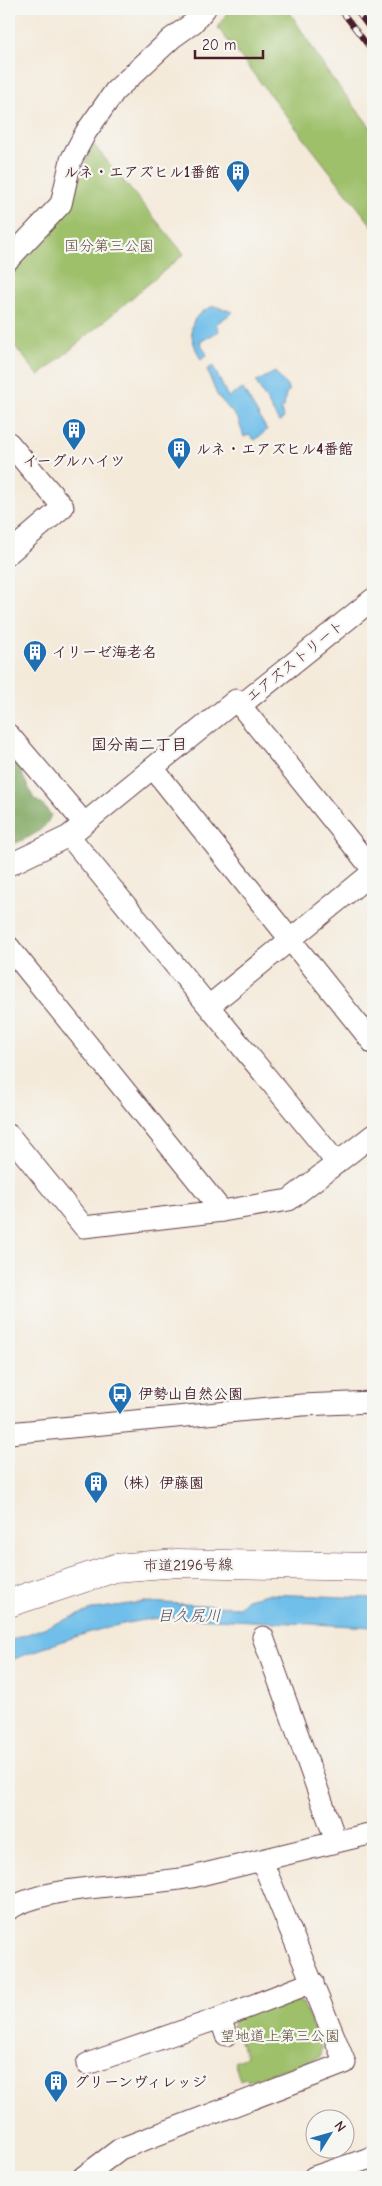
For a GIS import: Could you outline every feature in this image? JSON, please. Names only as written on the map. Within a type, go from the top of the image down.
[{"type":"street","points":[[9,259],[61,204],[72,160],[86,132],[115,90],[172,38],[193,23],[205,9]]},
{"type":"street","points":[[9,443],[63,507],[9,553]]},
{"type":"street","name":"エアズストリート","points":[[153,768],[236,700],[240,705],[373,599]]},
{"type":"street","points":[[209,1006],[373,871],[240,705]]},
{"type":"street","points":[[9,735],[76,829],[209,1006],[337,1163]]},
{"type":"street","points":[[9,865],[76,829],[153,768],[373,1043]]},
{"type":"street","points":[[9,947],[222,1211]]},
{"type":"street","points":[[9,1135],[84,1227],[222,1211],[289,1200],[373,1135]]},
{"type":"street","points":[[9,1433],[302,1405],[373,1402]]},
{"type":"street","name":"市道2196号線","points":[[9,1603],[115,1568],[177,1563],[373,1567]]},
{"type":"street","points":[[262,1637],[336,1841]]},
{"type":"street","points":[[9,1909],[23,1902],[52,1895],[166,1882],[262,1861],[373,1832]]},
{"type":"street","points":[[82,2177],[120,2150],[345,2062],[262,1861]]},
{"type":"street","points":[[87,2064],[223,2026],[313,1982]]},
{"type":"street","points":[[319,2176],[373,2157]]},
{"type":"green space","points":[[229,9],[288,9],[328,73],[373,130],[373,227],[218,28]]},
{"type":"green space","name":"国分第三公園","points":[[93,144],[184,254],[39,376],[9,339],[9,277],[32,248],[68,209]]},
{"type":"green space","points":[[9,747],[34,799],[42,804],[51,815],[41,829],[16,843],[9,840]]},
{"type":"green space","name":"望地道上第三公園","points":[[291,1999],[303,2003],[321,2047],[320,2057],[248,2081],[246,2078],[240,2080],[234,2062],[246,2057],[238,2036],[235,2037],[232,2026],[236,2017]]},
{"type":"water","points":[[214,306],[233,312],[216,324],[219,331],[200,342],[207,355],[201,360],[194,343],[192,328],[198,316],[204,310]]},
{"type":"water","points":[[213,366],[228,397],[243,389],[267,430],[255,440],[249,435],[244,437],[238,419],[217,395],[207,370]]},
{"type":"water","points":[[275,372],[290,390],[286,393],[284,407],[281,411],[284,418],[279,422],[256,382]]},
{"type":"water","name":"目久尻川","points":[[267,1594],[373,1598],[373,1627],[172,1617],[150,1619],[109,1627],[69,1639],[9,1661],[9,1641],[94,1609],[145,1602],[239,1607],[247,1599]]},
{"type":"railway","points":[[340,9],[373,52]]},
{"type":"railway","points":[[355,9],[373,33]]},
{"type":"place","name":"ルネ・エアズヒル1番館","points":[[238,193]]},
{"type":"place","name":"イーグルハイツ","points":[[74,451]]},
{"type":"place","name":"ルネ・エアズヒル4番館","points":[[179,470]]},
{"type":"place","name":"イリーゼ海老名","points":[[35,673]]},
{"type":"place","name":"伊勢山自然公園","points":[[120,1415]]},
{"type":"place","name":"（株）伊藤園","points":[[96,1504]]},
{"type":"place","name":"グリーンヴィレッジ","points":[[56,2103]]},
{"type":"district","name":"国分南二丁目","points":[[139,744]]}]
